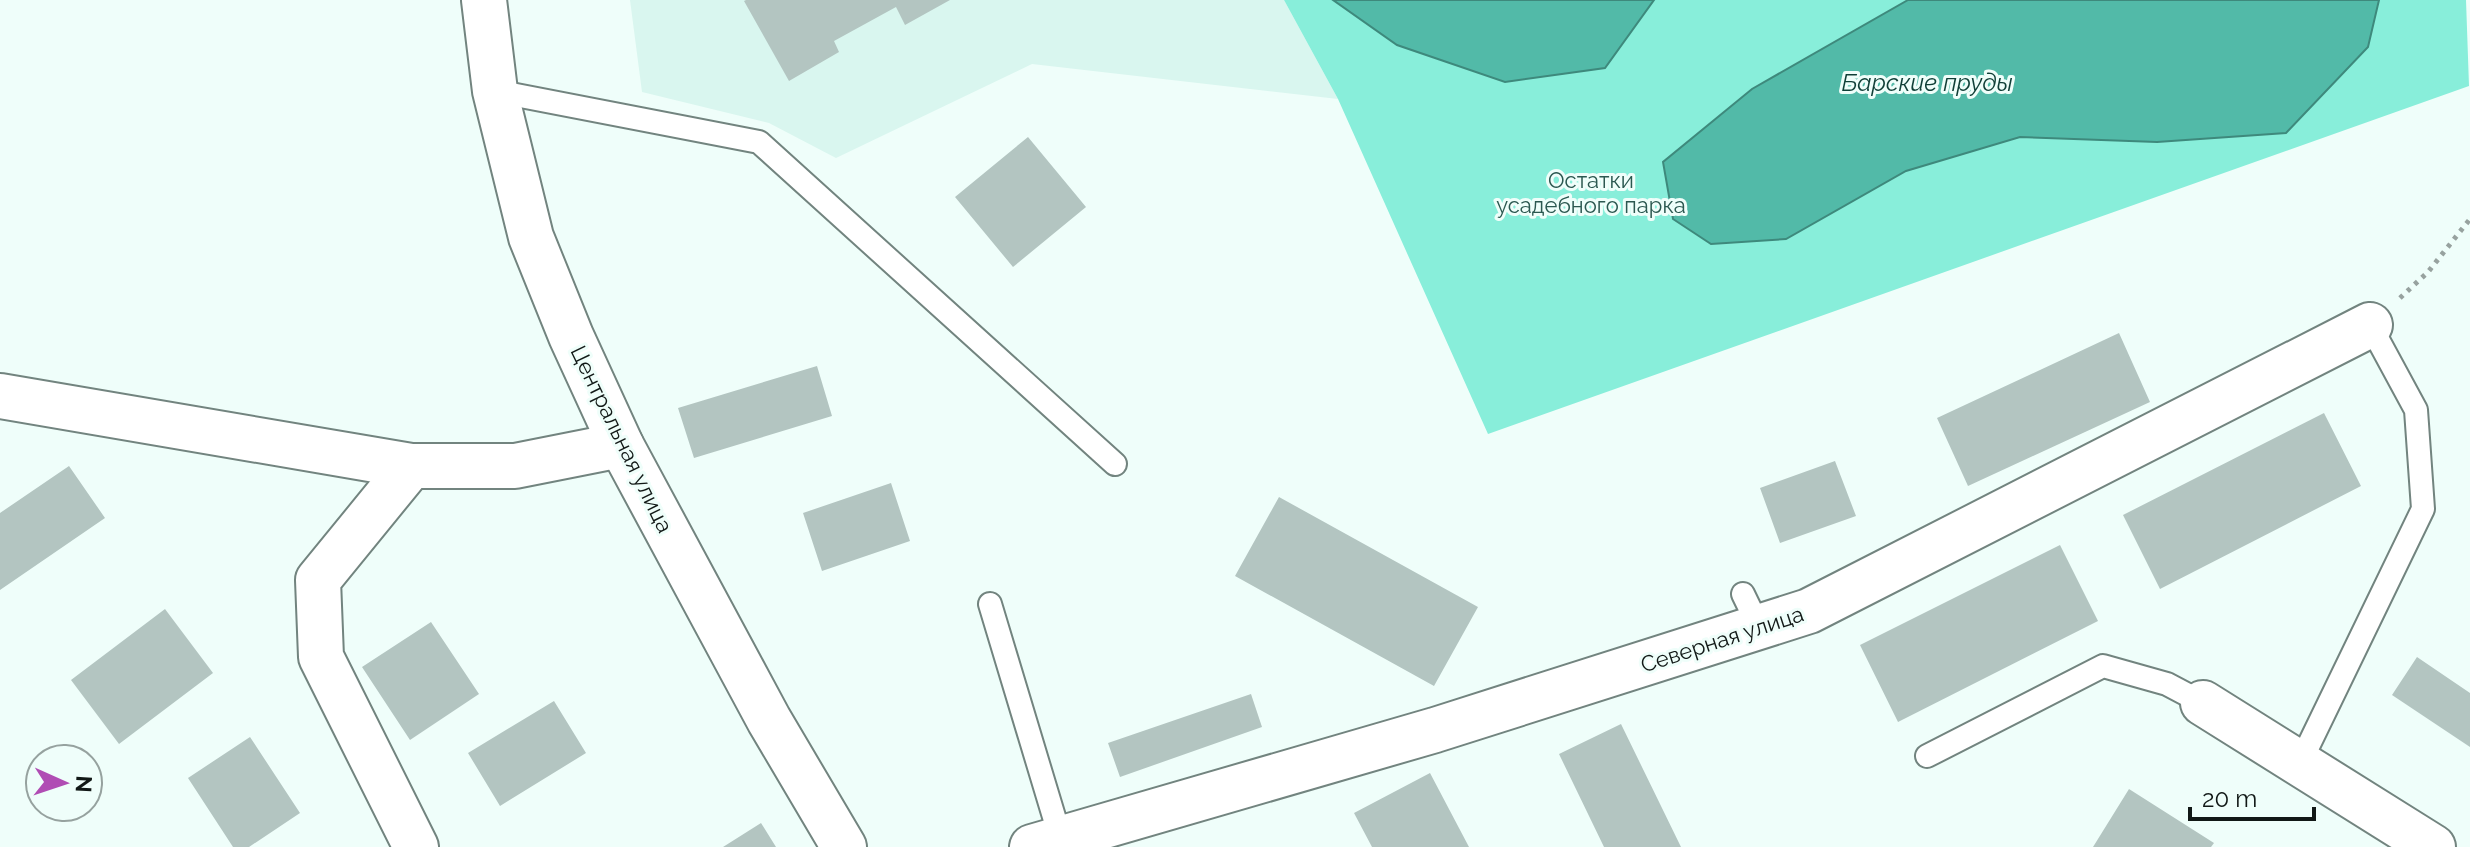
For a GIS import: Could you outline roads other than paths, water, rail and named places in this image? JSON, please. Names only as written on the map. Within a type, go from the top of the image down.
[{"type":"street","name":"Центральная улица","points":[[484,0],[495,91],[531,237],[571,336],[621,445],[769,720],[844,847]]},
{"type":"street","name":"Северная улица","points":[[1046,844],[1435,730],[1751,611],[1809,611],[2370,325]]},
{"type":"street","points":[[0,396],[411,466],[515,466],[621,445]]},
{"type":"street","points":[[411,466],[318,580],[321,657],[416,847]]},
{"type":"street","points":[[2203,703],[2433,847]]},
{"type":"lane","points":[[495,91],[577,117],[759,142],[1115,464]]},
{"type":"lane","points":[[2299,765],[2423,509],[2416,410],[2370,325]]},
{"type":"lane","points":[[990,604],[1046,844]]},
{"type":"lane","points":[[1927,756],[2103,666],[2167,684],[2203,703]]},
{"type":"water","points":[[1333,0],[1654,0],[1605,68],[1505,82],[1397,45]]},
{"type":"water","name":"Барские пруды","points":[[1908,0],[2379,0],[2368,47],[2286,133],[2157,142],[2020,137],[1906,171],[1786,239],[1711,244],[1673,219],[1663,162],[1752,89]]},
{"type":"park label","name":"Остатки усадебного парка","points":[[1591,192]]}]
